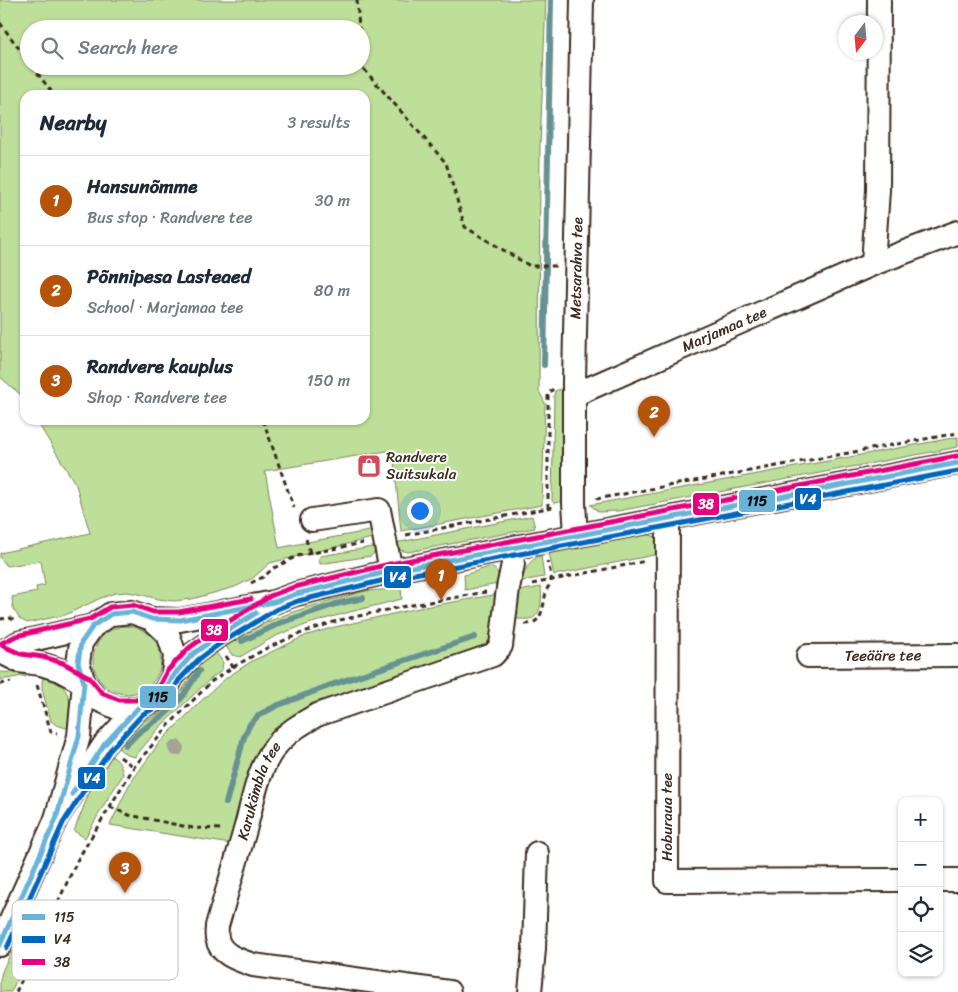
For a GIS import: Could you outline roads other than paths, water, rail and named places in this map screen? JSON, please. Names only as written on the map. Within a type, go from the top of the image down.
[{"type":"street","name":"Metsarahva tee","points":[[576,536],[574,503],[574,395],[582,0]]},
{"type":"street","points":[[873,264],[878,190],[880,0]]},
{"type":"street","name":"Marjamaa tee","points":[[574,395],[873,264],[958,232]]},
{"type":"street","points":[[0,653],[18,643],[93,626],[111,614],[132,612],[152,619],[180,620],[274,602],[296,594],[391,571],[958,463]]},
{"type":"street","points":[[304,521],[379,510],[391,571]]},
{"type":"street","name":"Hoburaua tee","points":[[668,519],[667,881],[898,880]]},
{"type":"street","name":"Karukämbla tee","points":[[449,992],[252,965],[234,959],[224,951],[217,940],[217,926],[259,777],[274,748],[296,727],[317,715],[493,655],[501,646],[513,564],[511,548]]},
{"type":"street","points":[[56,819],[104,745],[138,708],[153,701],[165,691],[173,676],[193,654],[274,602]]},
{"type":"street","points":[[152,619],[168,634],[175,655],[173,676]]},
{"type":"street","points":[[20,900],[56,819],[79,736],[84,683],[78,663],[82,643],[93,626]]},
{"type":"street","points":[[0,630],[0,653]]},
{"type":"street","points":[[0,653],[19,661],[41,664],[60,670],[84,683],[97,699],[117,708],[138,708]]},
{"type":"street","name":"Teeääre tee","points":[[808,656],[958,655]]},
{"type":"street","points":[[530,992],[534,949],[537,853]]},
{"type":"street","points":[[943,880],[958,880]]},
{"type":"street","points":[[0,945],[12,918]]},
{"type":"waterway","points":[[544,365],[551,0]]},
{"type":"waterway","points":[[242,641],[280,623],[336,604],[363,598]]},
{"type":"waterway","points":[[226,803],[244,737],[250,724],[259,715],[276,706],[331,685],[475,637]]},
{"type":"waterway","points":[[126,745],[139,732],[174,706],[183,696],[199,671]]},
{"type":"place","name":"Põnnipesa Lasteaed","points":[[654,437]]},
{"type":"place","name":"Randvere Suitsukala","points":[[369,466]]},
{"type":"place","name":"Hansunõmme","points":[[441,600]]},
{"type":"place","name":"Randvere kauplus","points":[[125,893]]}]
